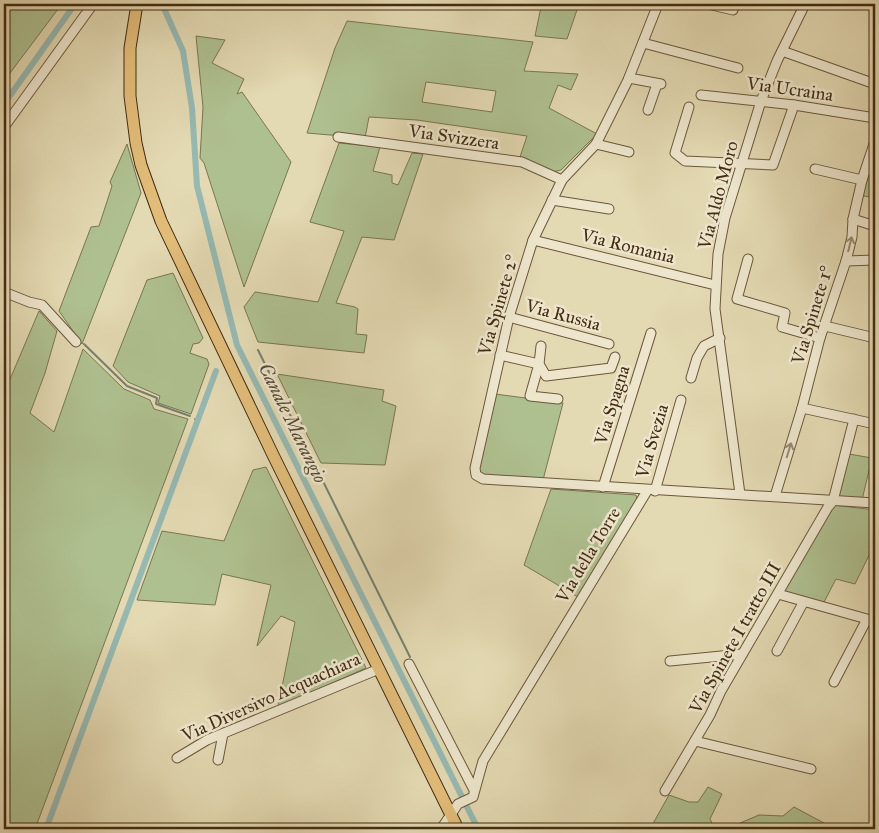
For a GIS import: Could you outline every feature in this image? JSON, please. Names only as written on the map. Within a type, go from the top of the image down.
[{"type":"main road","name":"Via Diversivo Acquachiara","points":[[137,4],[130,48],[130,96],[136,143],[148,187],[176,256],[379,670],[454,809],[458,829]]},
{"type":"street","points":[[4,127],[93,4]]},
{"type":"street","name":"Via Spinete 2°","points":[[651,491],[484,479],[476,475],[475,468],[509,317],[533,240],[562,180],[596,144],[629,78],[658,4]]},
{"type":"street","points":[[708,4],[733,10]]},
{"type":"street","name":"Via Aldo Moro","points":[[740,494],[715,309],[718,254],[725,218],[761,101],[782,51],[805,4]]},
{"type":"street","points":[[870,4],[875,5]]},
{"type":"street","points":[[643,43],[738,68]]},
{"type":"street","points":[[782,51],[875,84]]},
{"type":"street","points":[[629,78],[659,84],[648,110]]},
{"type":"street","name":"Via Ucraina","points":[[701,95],[794,105],[875,118]]},
{"type":"street","points":[[690,107],[675,153],[685,161],[773,165],[794,105]]},
{"type":"street","name":"Via Svizzera","points":[[338,138],[522,162],[562,180]]},
{"type":"street","name":"Via Spinete 1°","points":[[775,496],[802,408],[820,338],[846,261],[862,180],[875,141]]},
{"type":"street","points":[[596,144],[629,152]]},
{"type":"street","points":[[815,169],[862,180]]},
{"type":"street","points":[[552,200],[609,209]]},
{"type":"street","points":[[853,219],[875,226]]},
{"type":"street","name":"Via Romania","points":[[533,240],[715,285]]},
{"type":"street","points":[[748,259],[737,299],[785,313],[782,328],[820,338]]},
{"type":"street","points":[[846,261],[875,260]]},
{"type":"street","points":[[4,292],[42,305],[76,342]]},
{"type":"street","name":"Via Russia","points":[[509,317],[609,344]]},
{"type":"street","points":[[825,326],[875,338]]},
{"type":"street","name":"Via Spagna","points":[[603,487],[651,333]]},
{"type":"street","points":[[692,378],[697,358],[704,346],[720,338]]},
{"type":"street","points":[[541,346],[539,364],[530,396],[558,399]]},
{"type":"street","points":[[500,355],[539,364],[546,376],[611,368],[615,358]]},
{"type":"street","name":"Via Svezia","points":[[651,491],[681,400]]},
{"type":"street","points":[[802,408],[875,424]]},
{"type":"street","name":"Via Spinete I tratto III","points":[[665,791],[695,742],[720,691],[833,501],[854,419]]},
{"type":"street","points":[[651,491],[740,494],[875,503]]},
{"type":"street","name":"Via della Torre","points":[[474,793],[483,761],[651,491]]},
{"type":"street","points":[[778,594],[867,619],[834,682]]},
{"type":"street","points":[[777,651],[803,602]]},
{"type":"street","points":[[670,661],[742,654]]},
{"type":"street","points":[[409,664],[474,793],[454,809],[441,829]]},
{"type":"street","name":"Via Diversivo Acquachiara","points":[[177,758],[207,740],[379,670]]},
{"type":"street","points":[[218,760],[223,734]]},
{"type":"street","points":[[695,742],[811,769]]},
{"type":"green space","points":[[4,4],[44,4],[58,9],[4,81]]},
{"type":"green space","points":[[509,4],[579,4],[567,39],[535,36],[541,7]]},
{"type":"green space","points":[[347,21],[533,42],[524,71],[578,74],[571,90],[558,85],[549,108],[597,134],[561,170],[552,172],[520,157],[527,136],[417,120],[369,117],[365,138],[307,133],[335,48]],"holes":[[[426,82],[496,91],[492,112],[422,102]]]},
{"type":"green space","points":[[196,36],[225,40],[212,63],[244,79],[237,94],[242,92],[291,162],[244,287],[204,163],[200,158],[203,107]]},
{"type":"green space","points":[[339,143],[380,147],[373,171],[392,175],[392,183],[398,185],[412,153],[423,154],[394,240],[362,237],[336,303],[358,309],[356,334],[367,335],[364,353],[258,342],[244,307],[255,292],[318,302],[344,231],[310,222]]},
{"type":"green space","points":[[127,144],[141,193],[82,344],[59,311],[91,227],[99,226],[112,186],[110,182]]},
{"type":"green space","points":[[875,155],[875,198],[864,196],[862,193]]},
{"type":"green space","points":[[173,273],[203,338],[199,343],[193,344],[190,353],[207,359],[209,364],[191,414],[158,403],[160,396],[128,382],[113,366],[147,280]]},
{"type":"green space","points":[[39,311],[57,331],[45,373],[30,413],[54,432],[83,349],[124,389],[150,400],[154,409],[188,419],[35,829],[4,829],[4,383],[8,384]]},
{"type":"green space","points":[[277,374],[384,390],[382,401],[396,406],[385,465],[321,463]]},
{"type":"green space","points":[[495,394],[563,403],[543,480],[484,477],[478,468]]},
{"type":"green space","points":[[849,454],[872,458],[862,500],[838,498]]},
{"type":"green space","points":[[266,467],[366,668],[278,707],[295,622],[281,616],[257,646],[271,585],[222,574],[215,605],[137,600],[162,531],[224,541],[253,470]]},
{"type":"green space","points":[[551,489],[636,495],[637,499],[578,597],[524,565]]},
{"type":"green space","points":[[833,505],[875,510],[875,543],[855,584],[836,579],[823,604],[783,593]]},
{"type":"green space","points":[[708,787],[722,794],[710,819],[715,829],[650,829],[669,795],[689,802],[698,802]]},
{"type":"green space","points":[[794,807],[835,829],[726,829],[759,815],[783,816]]},
{"type":"waterway","points":[[4,104],[75,4]]},
{"type":"waterway","name":"Canale Marangio","points":[[162,4],[183,51],[192,108],[197,186],[237,345],[478,829]]},
{"type":"waterway","points":[[84,344],[127,386],[157,398],[156,404],[190,416]]},
{"type":"waterway","points":[[258,350],[410,657]]},
{"type":"waterway","points":[[46,829],[216,371]]}]
